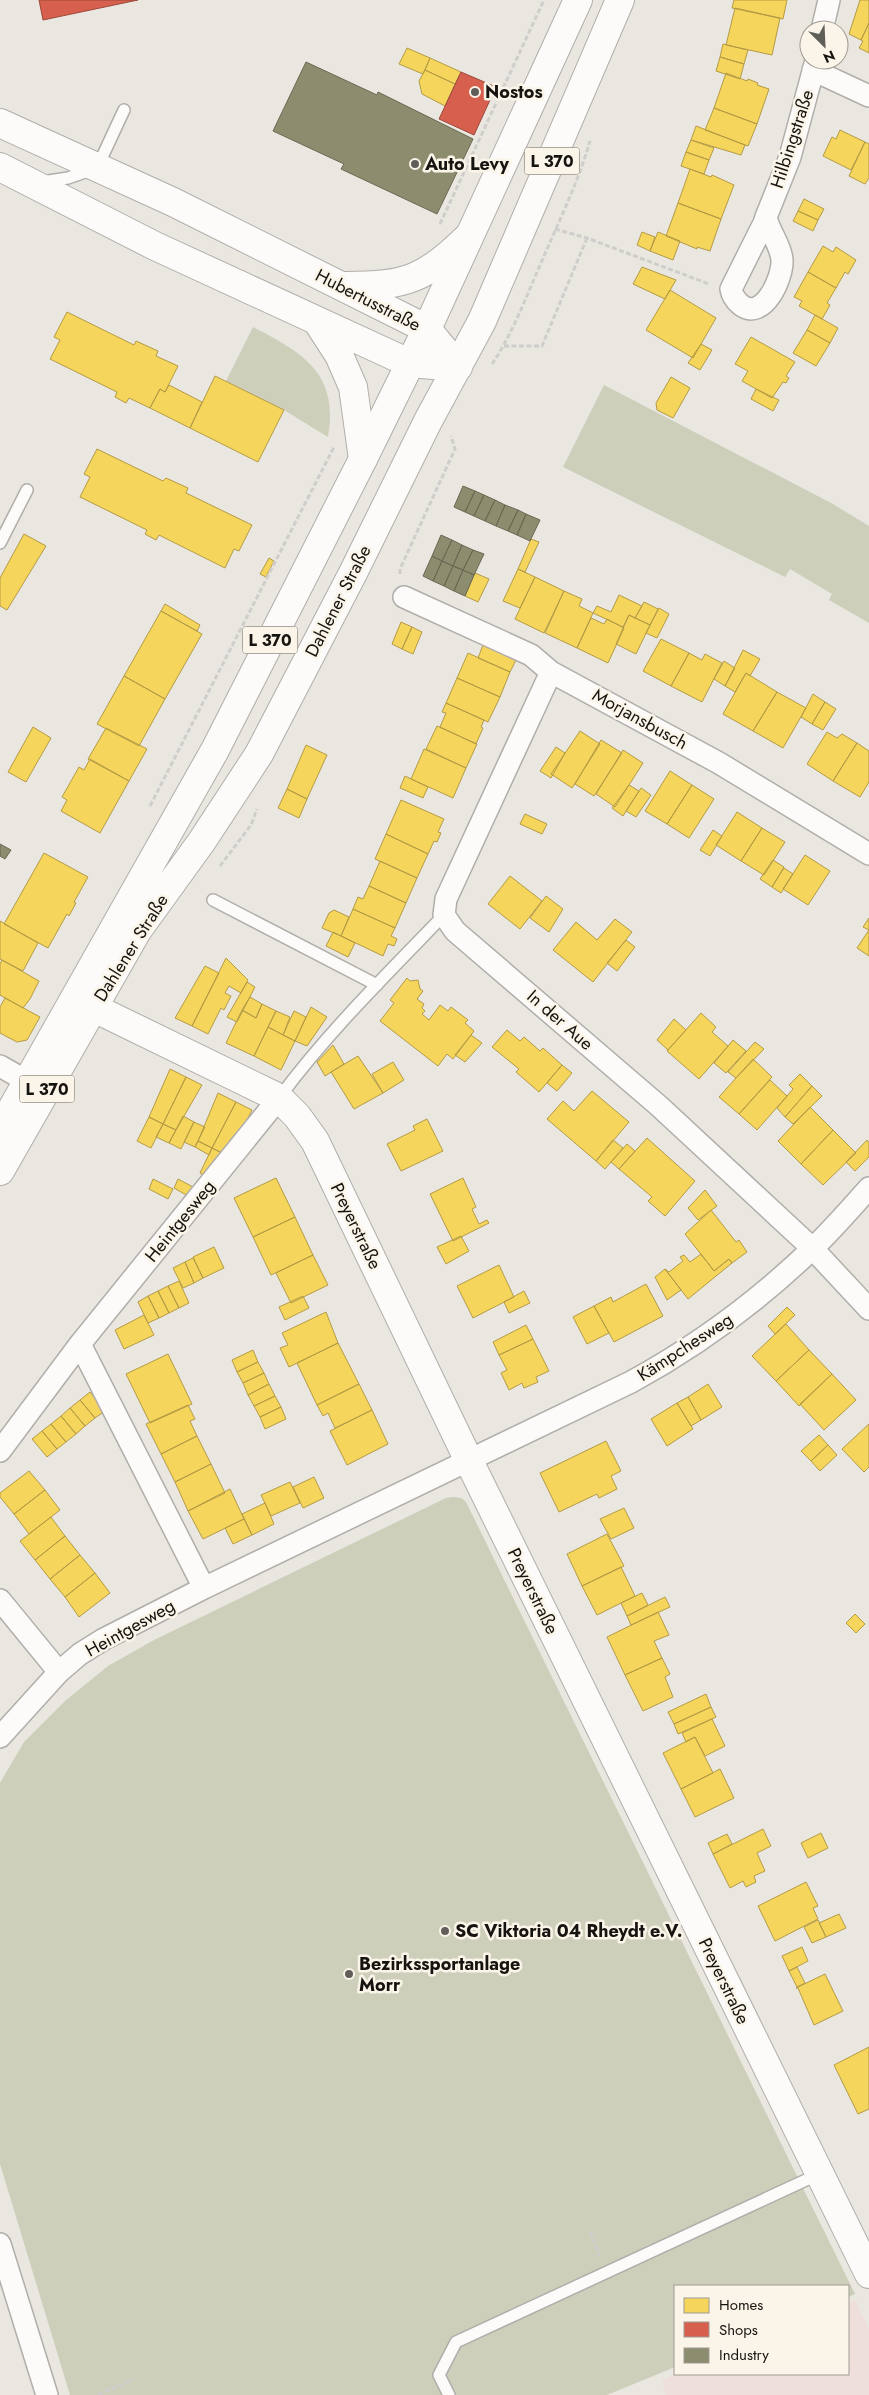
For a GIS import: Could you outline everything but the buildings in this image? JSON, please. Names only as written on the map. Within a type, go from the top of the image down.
[{"type":"main road","name":"Dahlener Straße","points":[[0,1130],[215,750],[363,459],[426,329],[578,0]]},
{"type":"main road","name":"Dahlener Straße","points":[[0,1171],[137,932],[202,841],[260,754],[428,421],[482,321],[620,0]]},
{"type":"main road","name":"Hubertusstraße","points":[[0,124],[173,202],[426,329],[458,367]]},
{"type":"main road","points":[[0,166],[155,246],[409,363],[458,367]]},
{"type":"main road","points":[[341,286],[381,286],[415,278],[443,261],[471,234]]},
{"type":"main road","points":[[317,321],[339,355],[354,387],[363,459]]},
{"type":"main road","name":"Preyerstraße","points":[[94,1008],[279,1098],[297,1116],[315,1141],[469,1461],[869,2274]]},
{"type":"street","points":[[824,20],[829,0]]},
{"type":"street","name":"Hilbingstraße","points":[[731,292],[766,217],[790,157],[814,70]]},
{"type":"street","points":[[824,70],[869,96]]},
{"type":"street","points":[[731,292],[742,306],[756,309],[766,302],[779,278],[782,257],[766,217]]},
{"type":"street","name":"Morjansbusch","points":[[404,597],[531,655],[551,672],[718,762],[869,854]]},
{"type":"street","points":[[444,915],[446,899],[551,672]]},
{"type":"street","name":"In der Aue","points":[[444,915],[470,945],[536,998],[659,1106],[812,1248],[869,1309]]},
{"type":"street","points":[[0,1066],[28,1082]]},
{"type":"street","name":"Heintgesweg","points":[[0,1451],[80,1344],[279,1098]]},
{"type":"street","name":"Kämpchesweg","points":[[469,1461],[631,1382],[675,1358],[717,1329],[770,1286],[812,1248],[869,1188]]},
{"type":"street","points":[[80,1344],[204,1588]]},
{"type":"street","name":"Heintgesweg","points":[[0,1737],[59,1672],[80,1654],[104,1639],[204,1588],[469,1461]]},
{"type":"street","points":[[0,1600],[59,1672]]},
{"type":"street","points":[[0,2244],[47,2395]]},
{"type":"lane","points":[[34,184],[68,178],[96,168],[124,110]]},
{"type":"lane","points":[[0,543],[27,490]]},
{"type":"lane","points":[[213,900],[377,985]]},
{"type":"lane","points":[[279,1098],[302,1068],[444,915]]},
{"type":"lane","points":[[449,2395],[439,2375],[456,2342],[819,2174]]},
{"type":"path","points":[[437,231],[544,0]]},
{"type":"path","points":[[555,229],[582,170]]},
{"type":"path","points":[[526,221],[586,238],[731,292]]},
{"type":"path","points":[[504,346],[542,346],[586,238]]},
{"type":"path","points":[[404,597],[400,569],[455,449],[451,436]]},
{"type":"path","points":[[147,812],[337,441]]},
{"type":"path","points":[[590,2232],[608,2272]]},
{"type":"path","points":[[98,2395],[134,2379]]},
{"type":"shaded area","points":[[855,2300],[869,2329],[869,2395],[666,2395],[662,2380],[674,2375],[849,2375],[849,2303]]},
{"type":"green space","points":[[253,327],[302,356],[322,381],[328,396],[330,415],[328,437],[284,410],[226,381]]},
{"type":"green space","points":[[604,385],[833,504],[869,526],[869,623],[829,600],[832,594],[790,569],[785,577],[563,467]]},
{"type":"green space","name":"Bezirkssportanlage Morr","points":[[446,1498],[461,1498],[466,1502],[855,2294],[849,2297],[849,2285],[674,2285],[674,2367],[607,2395],[70,2395],[0,2164],[0,1783],[24,1742],[65,1701],[108,1666],[154,1640]]},
{"type":"place","name":"Nostos","points":[[475,92]]},
{"type":"place","name":"Auto Levy","points":[[415,164]]},
{"type":"place","name":"SC Viktoria 04 Rheydt e.V.","points":[[445,1931]]},
{"type":"place","name":"Bezirkssportanlage Morr","points":[[349,1974]]}]
